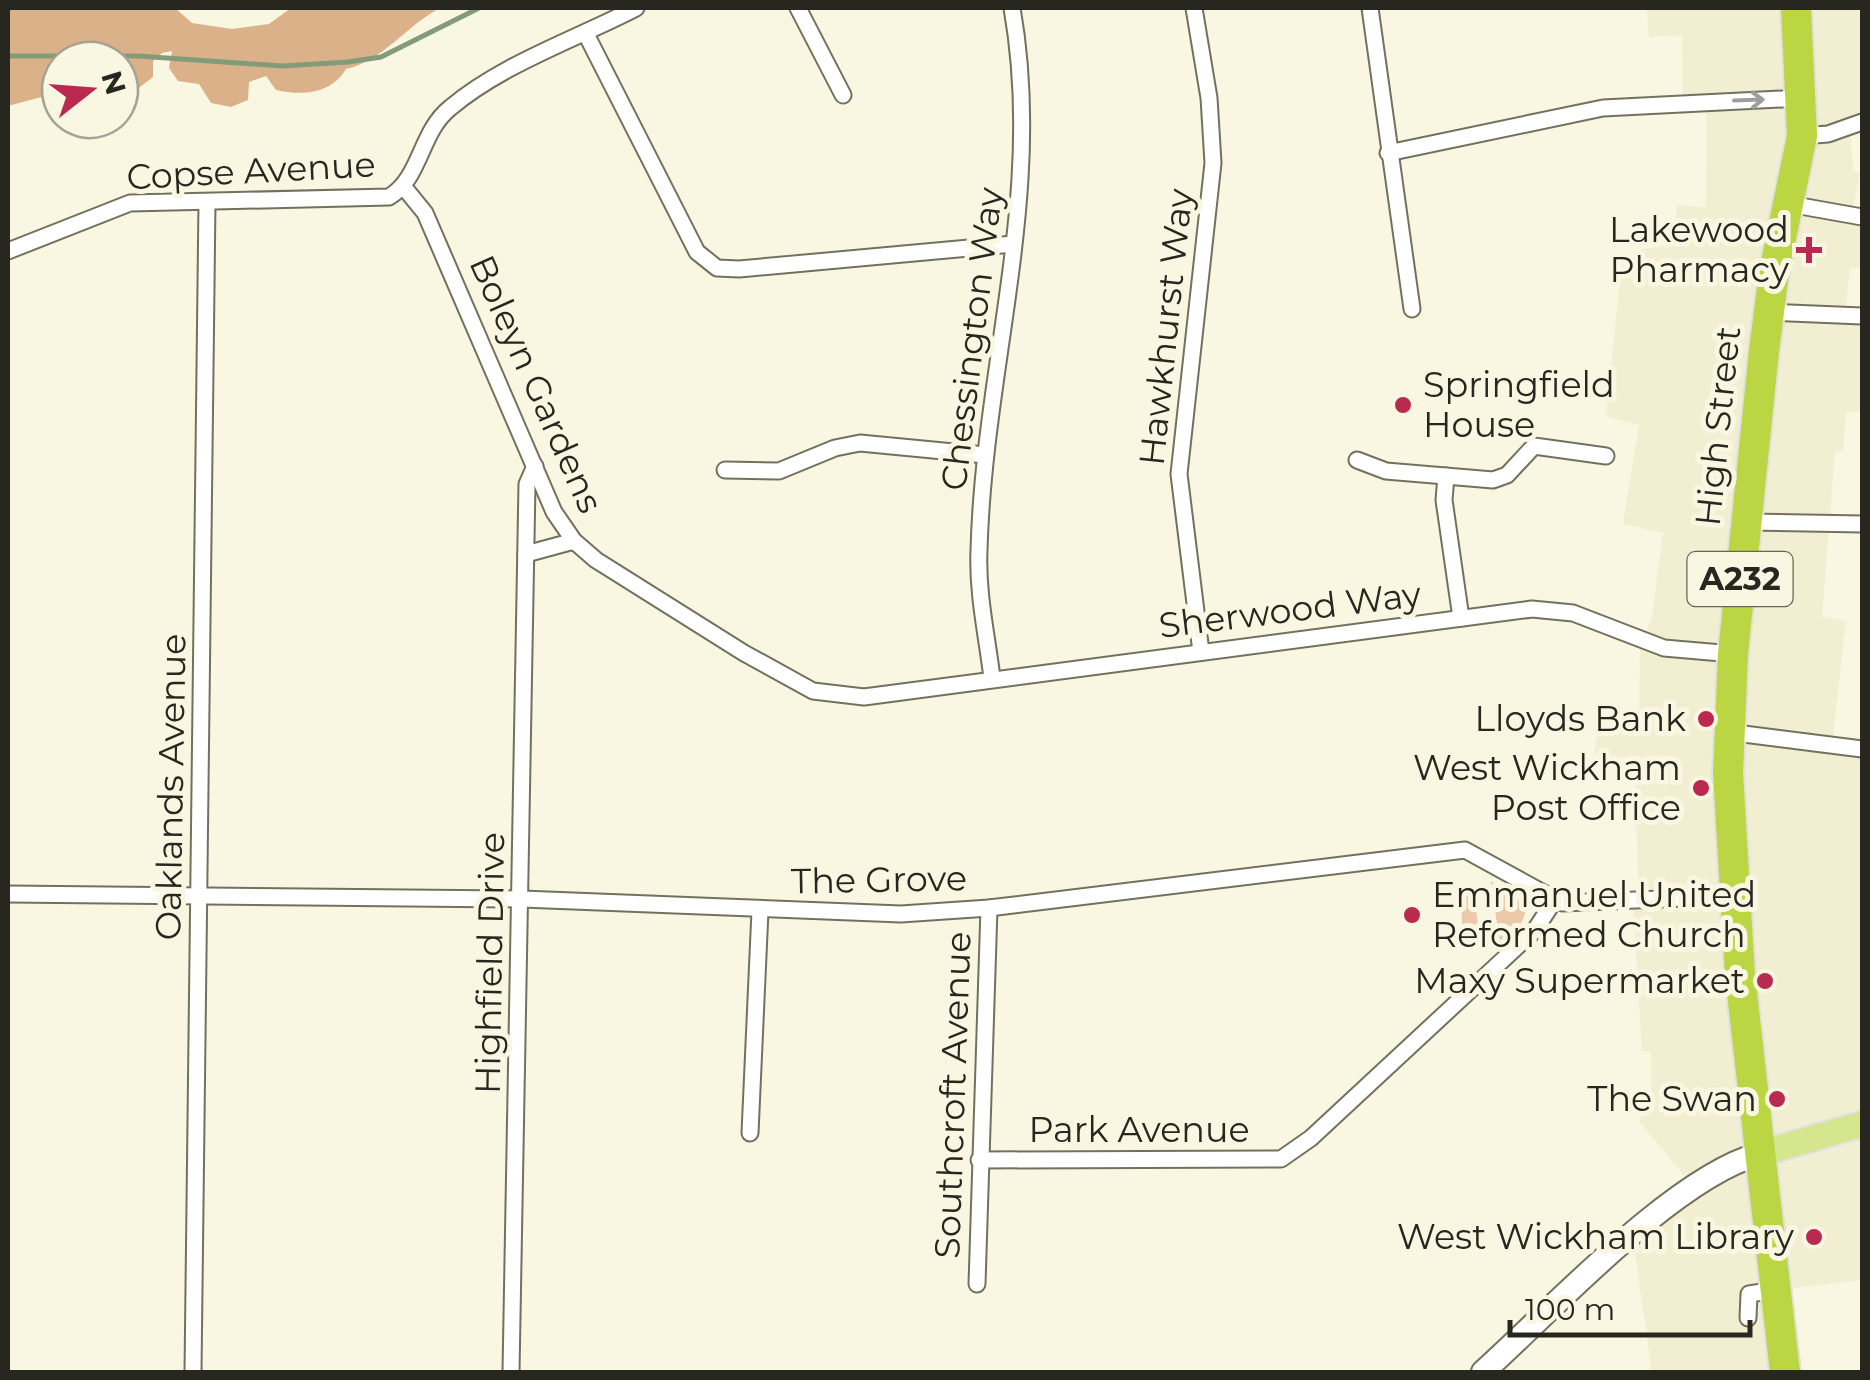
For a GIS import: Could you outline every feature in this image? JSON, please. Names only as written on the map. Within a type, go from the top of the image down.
[{"type":"highway","name":"High Street","points":[[1760,1154],[1733,896],[1728,732],[1768,312],[1802,136],[1796,8]]},
{"type":"highway","name":"A232","points":[[1760,1154],[1785,1372]]},
{"type":"main road","points":[[1760,1154],[1862,1124]]},
{"type":"street","name":"Copse Avenue","points":[[8,251],[124,204],[376,200],[403,186],[434,123],[452,106],[508,72],[636,8]]},
{"type":"street","points":[[798,8],[843,95]]},
{"type":"street","name":"Chessington Way","points":[[992,678],[978,560],[986,455],[1025,124],[1012,8]]},
{"type":"street","name":"Hawkhurst Way","points":[[1194,8],[1209,98],[1213,163],[1180,474],[1201,652]]},
{"type":"street","points":[[1370,8],[1412,309]]},
{"type":"street","points":[[586,34],[697,252],[717,268],[739,270],[1013,244]]},
{"type":"street","points":[[1388,153],[1603,108],[1801,98]]},
{"type":"street","points":[[1802,136],[1828,134],[1862,122]]},
{"type":"street","name":"Boleyn Gardens","points":[[403,186],[419,202],[432,227],[558,518],[574,540],[609,570],[781,674],[813,690],[848,697]]},
{"type":"street","name":"Oaklands Avenue","points":[[193,1372],[208,202]]},
{"type":"street","points":[[1789,204],[1862,217]]},
{"type":"street","points":[[1768,312],[1862,316]]},
{"type":"street","points":[[725,470],[779,471],[835,448],[860,443],[986,455]]},
{"type":"street","points":[[1357,460],[1386,471],[1501,479],[1534,446],[1606,456]]},
{"type":"street","name":"Highfield Drive","points":[[511,1372],[527,478],[535,466]]},
{"type":"street","points":[[1446,476],[1444,500],[1461,618]]},
{"type":"street","points":[[1746,522],[1862,524]]},
{"type":"street","points":[[526,554],[574,540]]},
{"type":"street","name":"Sherwood Way","points":[[848,697],[1532,609],[1560,611],[1652,644],[1733,654]]},
{"type":"street","points":[[1728,732],[1862,748]]},
{"type":"street","name":"The Grove","points":[[8,894],[522,900],[888,914],[989,908],[1461,850],[1479,856],[1554,902]]},
{"type":"street","points":[[1554,902],[1733,896]]},
{"type":"street","name":"Park Avenue","points":[[979,1160],[1273,1160],[1290,1155],[1535,930],[1554,902]]},
{"type":"street","name":"Southcroft Avenue","points":[[977,1284],[989,908]]},
{"type":"street","points":[[750,1133],[760,911]]},
{"type":"street","points":[[1483,1372],[1692,1185],[1724,1165],[1760,1154]]},
{"type":"street","points":[[1748,1318],[1749,1294],[1775,1290]]},
{"type":"shaded area","points":[[8,8],[175,8],[192,23],[232,29],[269,24],[291,8],[440,8],[383,51],[346,69],[333,84],[296,93],[276,90],[266,76],[249,82],[248,100],[231,107],[211,103],[199,84],[178,81],[169,68],[172,51],[153,61],[153,77],[140,87],[140,40],[40,40],[40,97],[8,106]]},
{"type":"shaded area","points":[[1647,8],[1862,8],[1862,122],[1850,127],[1853,171],[1860,173],[1851,216],[1862,217],[1862,266],[1850,268],[1845,315],[1862,316],[1862,411],[1846,412],[1843,451],[1835,451],[1822,617],[1846,621],[1832,743],[1862,749],[1862,1280],[1776,1290],[1785,1372],[1652,1372],[1635,1253],[1627,1242],[1692,1185],[1638,1120],[1651,1106],[1651,1052],[1642,1051],[1633,902],[1639,901],[1634,760],[1594,753],[1601,713],[1639,719],[1640,648],[1652,617],[1663,533],[1623,524],[1639,424],[1610,418],[1606,413],[1622,263],[1642,249],[1674,245],[1677,205],[1706,207],[1707,102],[1683,102],[1682,35],[1649,37]]},
{"type":"shaded area","points":[[1491,881],[1518,899],[1526,911],[1521,924],[1500,946]]},
{"type":"shaded area","points":[[1473,889],[1479,932],[1462,926],[1461,897]]},
{"type":"waterway","points":[[8,56],[138,56],[283,66],[348,62],[381,57],[479,8]]},
{"type":"place","name":"Lakewood Pharmacy","points":[[1809,250]]},
{"type":"place","name":"Springfield House","points":[[1403,405]]},
{"type":"place","name":"Lloyds Bank","points":[[1706,719]]},
{"type":"place","name":"West Wickham Post Office","points":[[1701,788]]},
{"type":"place","name":"Emmanuel United Reformed Church","points":[[1412,915]]},
{"type":"place","name":"Maxy Supermarket","points":[[1765,981]]},
{"type":"place","name":"The Swan","points":[[1777,1099]]},
{"type":"place","name":"West Wickham Library","points":[[1814,1237]]}]
